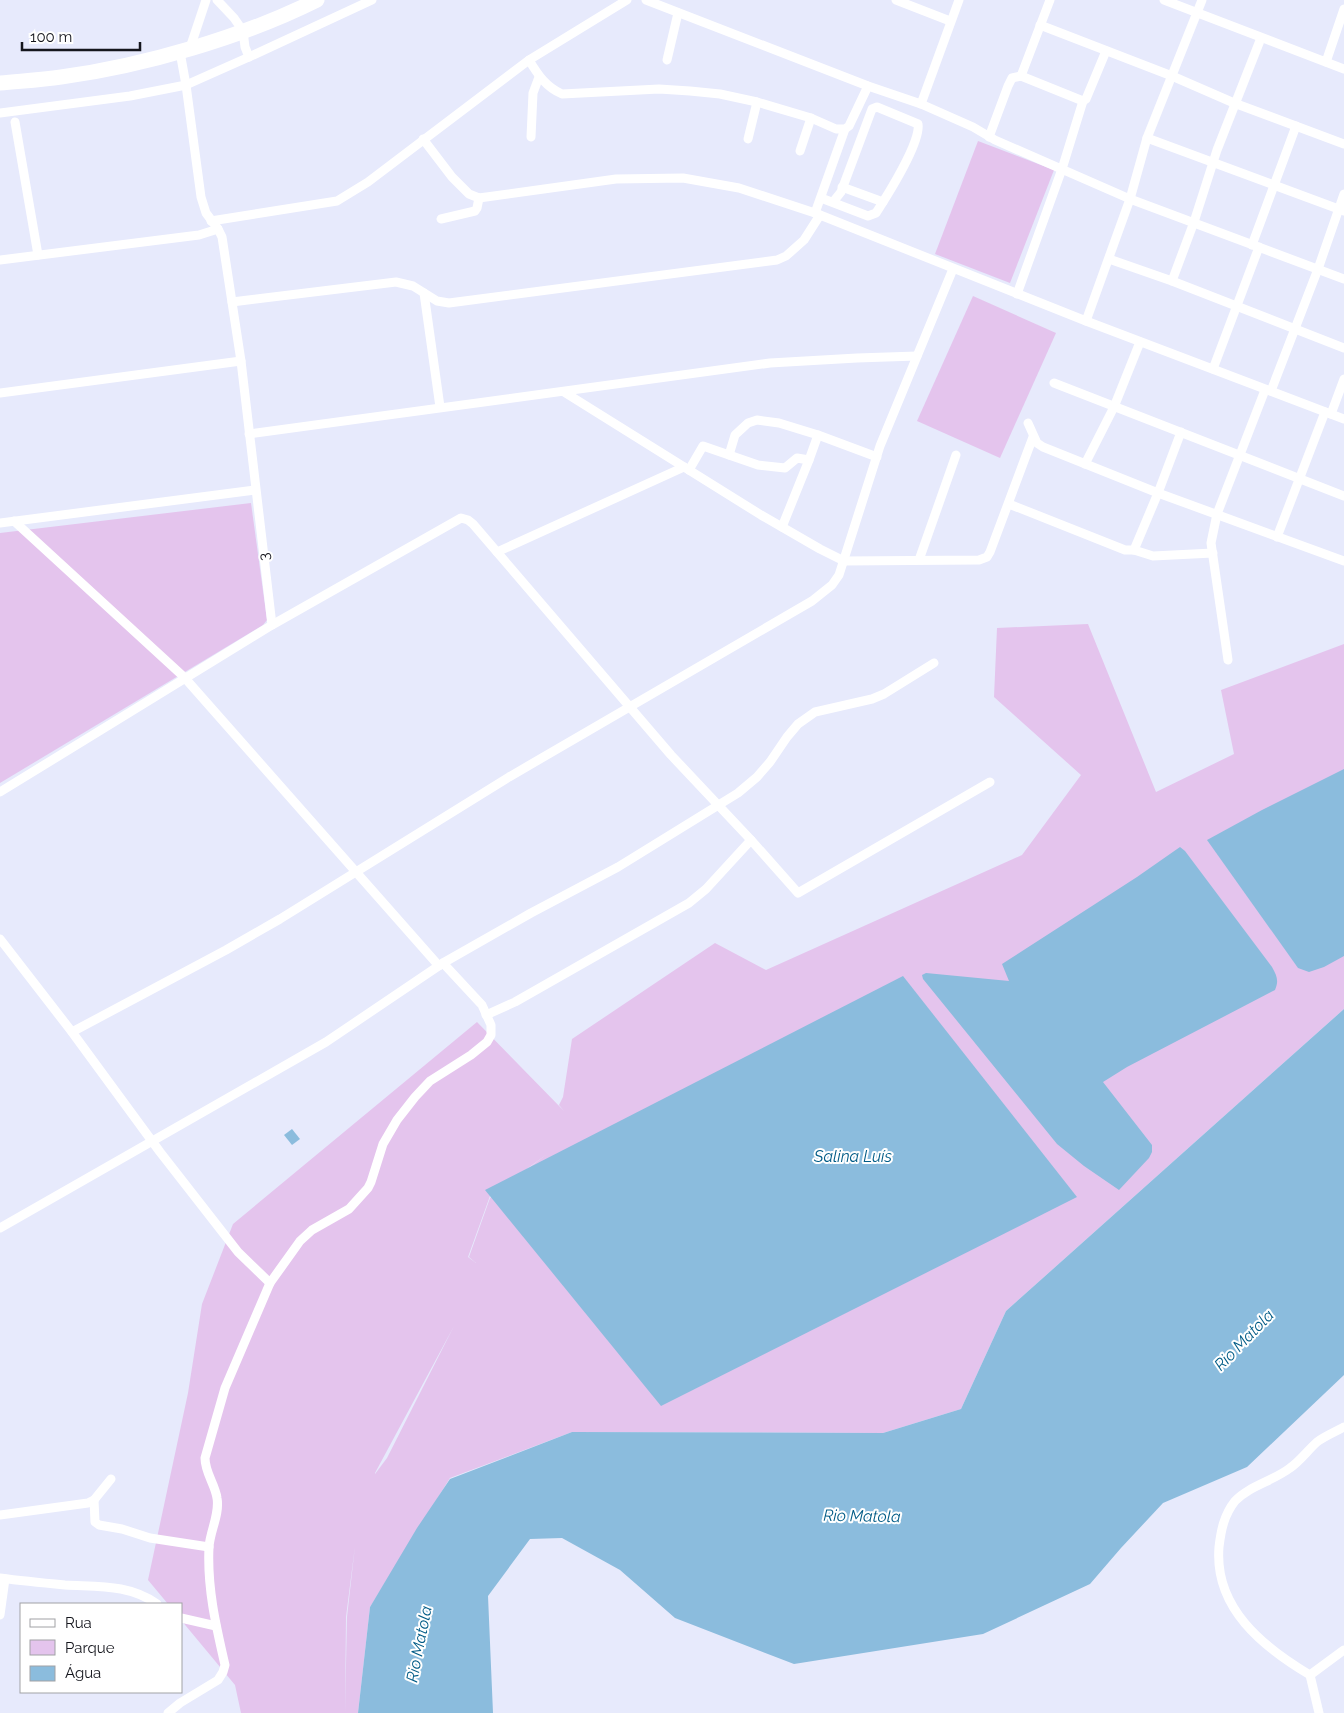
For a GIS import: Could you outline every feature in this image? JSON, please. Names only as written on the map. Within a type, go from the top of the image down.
[{"type":"main road","points":[[0,83],[62,77],[116,67],[185,50],[243,31],[317,0]]},
{"type":"street","points":[[0,260],[199,235],[218,229],[206,213],[200,197],[186,84],[185,50],[206,0]]},
{"type":"street","points":[[217,0],[243,31],[245,47],[249,58]]},
{"type":"street","points":[[0,112],[130,96],[186,84],[249,58],[372,0]]},
{"type":"street","points":[[211,221],[337,201],[368,182],[529,60],[627,0]]},
{"type":"street","points":[[646,0],[868,86],[921,104],[973,127],[989,137],[1130,199],[1344,279]]},
{"type":"street","points":[[896,0],[950,21]]},
{"type":"street","points":[[921,104],[959,0]]},
{"type":"street","points":[[1020,76],[1050,0]]},
{"type":"street","points":[[1164,0],[1344,69]]},
{"type":"street","points":[[1086,321],[1130,199],[1147,138],[1202,0]]},
{"type":"street","points":[[1326,62],[1344,9]]},
{"type":"street","points":[[666,60],[678,13]]},
{"type":"street","points":[[1040,25],[1172,76],[1234,103],[1344,144]]},
{"type":"street","points":[[1172,281],[1234,103],[1261,38]]},
{"type":"street","points":[[1017,294],[1062,169],[1083,102],[1086,99],[1106,51]]},
{"type":"street","points":[[529,60],[552,89],[562,94],[659,89],[720,94],[757,102],[811,118],[836,129],[845,129]]},
{"type":"street","points":[[531,137],[533,93],[540,76]]},
{"type":"street","points":[[989,137],[1012,78],[1020,76],[1083,102]]},
{"type":"street","points":[[232,302],[396,282],[413,286],[437,302],[449,303],[777,260],[786,256],[804,240],[818,214],[820,198],[845,129],[852,120],[868,86]]},
{"type":"street","points":[[748,139],[757,102]]},
{"type":"street","points":[[820,198],[870,216],[876,213],[897,180],[919,129],[918,124],[878,107],[872,110],[842,187],[833,202]]},
{"type":"street","points":[[800,151],[811,118]]},
{"type":"street","points":[[16,122],[38,255]]},
{"type":"street","points":[[1213,369],[1256,246],[1274,184],[1296,126]]},
{"type":"street","points":[[1147,138],[1342,210]]},
{"type":"street","points":[[423,139],[452,177],[469,194],[479,198],[616,178],[682,178],[739,188],[818,214],[1086,321],[1344,419]]},
{"type":"street","points":[[842,187],[883,202]]},
{"type":"street","points":[[1228,660],[1211,543],[1217,514],[1239,456],[1295,330],[1342,210],[1344,194]]},
{"type":"street","points":[[441,219],[475,211],[479,198]]},
{"type":"street","name":"3","points":[[218,229],[222,237],[241,361],[272,625]]},
{"type":"street","points":[[1108,260],[1172,281],[1344,348]]},
{"type":"street","points":[[72,1032],[226,950],[510,777],[812,601],[832,585],[839,575],[844,561],[877,457],[953,269]]},
{"type":"street","points":[[424,293],[440,407]]},
{"type":"street","points":[[1085,464],[1114,407],[1140,342]]},
{"type":"street","points":[[249,434],[770,363],[918,356]]},
{"type":"street","points":[[0,393],[241,361]]},
{"type":"street","points":[[1277,537],[1298,479],[1344,379]]},
{"type":"street","points":[[1054,383],[1344,496]]},
{"type":"street","points":[[564,392],[782,527],[844,561],[958,561],[979,560],[986,557],[990,552],[1009,504],[1033,437]]},
{"type":"street","points":[[730,455],[735,435],[748,423],[757,420],[802,428],[877,457]]},
{"type":"street","points":[[1028,423],[1033,437],[1043,447],[1158,493],[1344,561]]},
{"type":"street","points":[[1134,550],[1181,432]]},
{"type":"street","points":[[782,527],[818,435]]},
{"type":"street","points":[[497,552],[687,468],[703,446],[758,465],[785,468],[796,458],[809,460]]},
{"type":"street","points":[[919,560],[956,455]]},
{"type":"street","points":[[0,523],[255,490]]},
{"type":"street","points":[[1009,504],[1125,550],[1134,550],[1153,556],[1213,553]]},
{"type":"street","points":[[0,792],[184,677],[460,518],[468,520],[473,524],[671,755],[798,893],[990,782]]},
{"type":"street","points":[[14,521],[184,677],[356,871],[441,964],[470,990],[482,1005],[491,1025],[491,1035],[487,1042],[471,1055],[430,1081],[397,1120],[383,1144],[368,1188],[349,1209],[312,1230],[300,1241],[270,1283],[225,1388],[204,1458],[205,1466],[218,1500],[209,1548],[209,1585],[224,1665],[223,1672],[218,1680],[180,1703],[168,1713]]},
{"type":"street","points":[[0,1228],[326,1042],[441,964],[618,867],[738,792],[757,777],[798,724],[815,712],[872,699],[884,694],[934,663]]},
{"type":"street","points":[[486,1015],[515,1002],[689,903],[712,883],[751,840]]},
{"type":"street","points":[[0,939],[238,1252],[270,1283]]},
{"type":"street","points":[[1319,1713],[1310,1674],[1268,1647],[1245,1624],[1231,1604],[1223,1588],[1219,1572],[1220,1535],[1225,1516],[1236,1501],[1246,1492],[1292,1467],[1322,1438],[1344,1428]]},
{"type":"street","points":[[0,1515],[80,1505],[94,1500],[111,1479]]},
{"type":"street","points":[[94,1500],[94,1518],[95,1522],[99,1525],[122,1528],[150,1538],[209,1548]]},
{"type":"street","points":[[0,1616],[2,1578],[66,1585],[108,1586],[141,1594],[155,1603]]},
{"type":"street","points":[[182,1618],[216,1626]]},
{"type":"street","points":[[1310,1674],[1344,1650]]},
{"type":"green space","points":[[978,141],[1054,170],[1010,283],[935,254]]},
{"type":"green space","points":[[973,296],[1056,333],[1000,458],[917,421]]},
{"type":"green space","points":[[251,503],[267,620],[263,625],[0,783],[0,533]]},
{"type":"green space","points":[[1088,624],[1156,792],[1234,754],[1221,690],[1344,644],[1344,1009],[1006,1311],[961,1409],[883,1433],[572,1432],[450,1478],[370,1607],[358,1713],[345,1713],[241,1713],[235,1685],[182,1621],[182,1603],[167,1603],[148,1580],[188,1393],[202,1304],[233,1224],[477,1022],[564,1111],[559,1105],[563,1097],[572,1039],[715,943],[766,970],[1022,855],[1081,775],[994,697],[997,628]],"holes":[[[547,1154],[490,1198],[469,1257],[476,1263],[468,1257],[490,1196]],[[454,1326],[387,1458],[375,1474]],[[355,1546],[347,1617],[345,1713],[346,1617]]]},
{"type":"water","points":[[1344,769],[1344,956],[1324,967],[1309,972],[1298,968],[1207,840]]},
{"type":"water","points":[[1180,847],[1185,851],[1272,967],[1277,984],[1275,990],[1127,1067],[1103,1082],[1152,1145],[1152,1152],[1149,1158],[1119,1190],[1084,1166],[1057,1144],[923,979],[922,975],[926,973],[1009,981],[1002,964]]},
{"type":"water","name":"Salina Luís","points":[[903,976],[1077,1197],[661,1406],[485,1190]]},
{"type":"water","name":"Rio Matola","points":[[1344,1009],[1344,1375],[1247,1467],[1163,1503],[1090,1584],[983,1634],[794,1664],[675,1618],[620,1570],[562,1538],[530,1539],[488,1596],[493,1713],[358,1713],[370,1607],[417,1528],[450,1479],[572,1432],[883,1433],[961,1409],[1006,1311]]},
{"type":"water","points":[[292,1129],[300,1139],[292,1145],[284,1135]]}]
